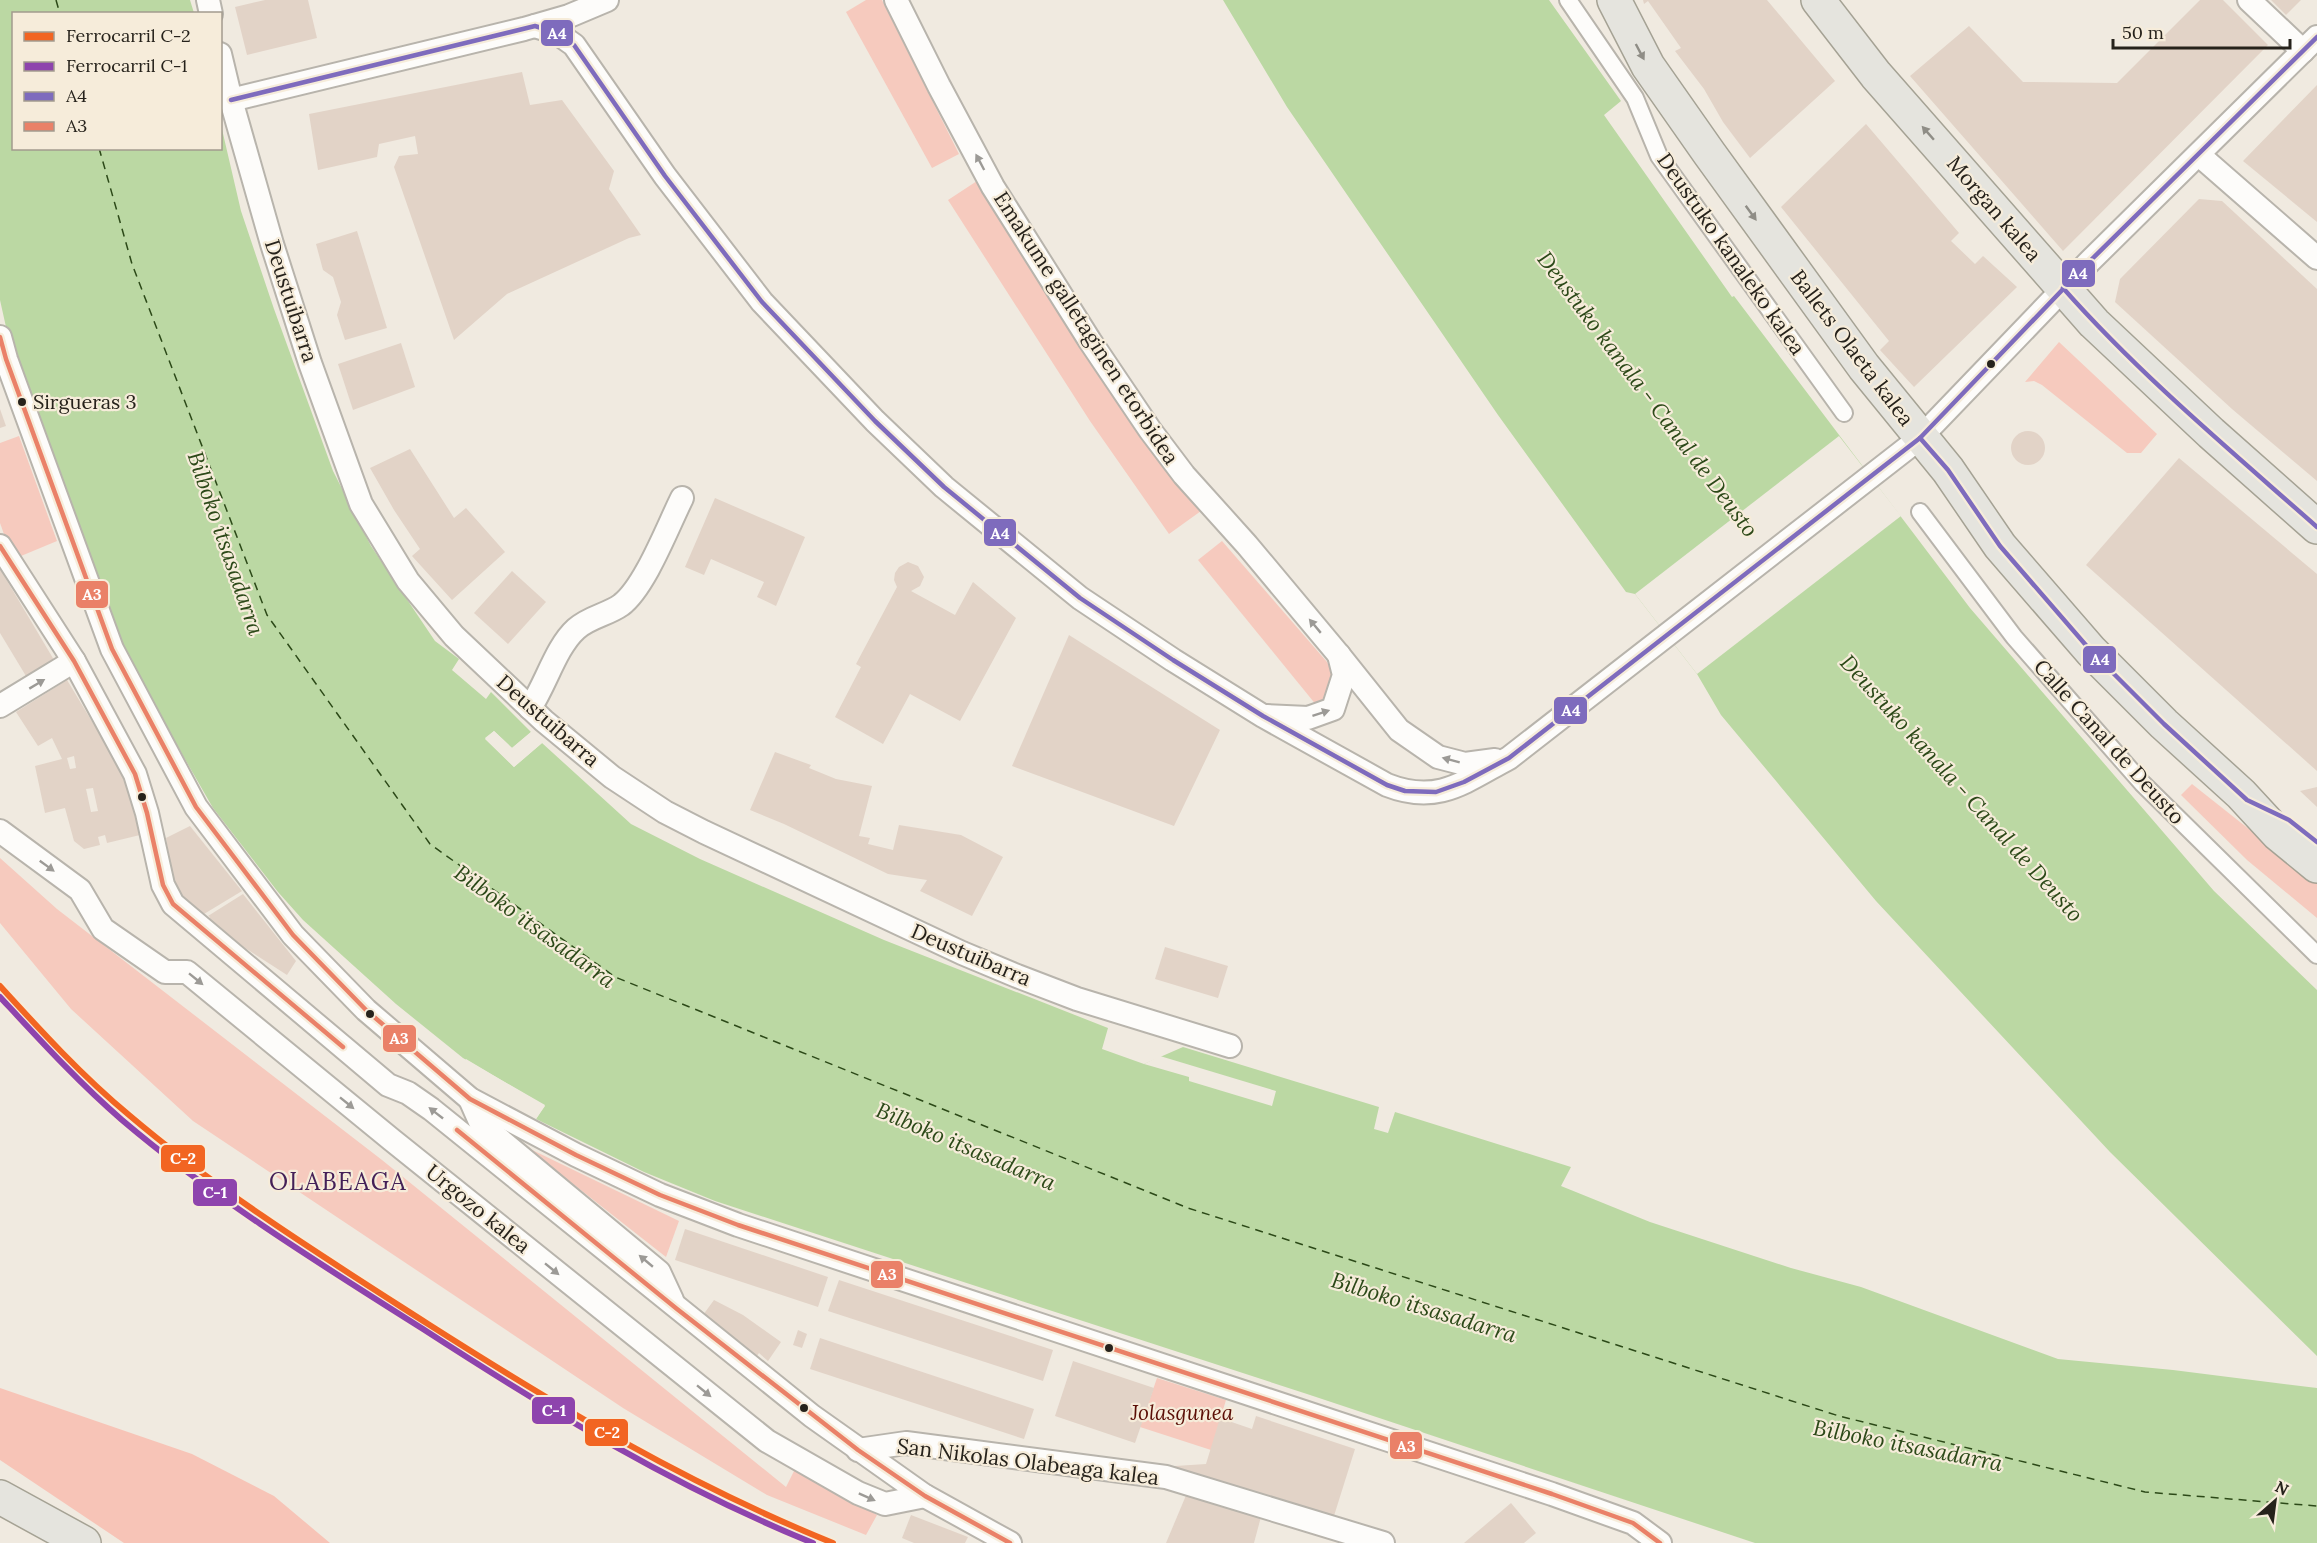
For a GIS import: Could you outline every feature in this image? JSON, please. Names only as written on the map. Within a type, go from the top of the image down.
[{"type":"main road","name":"Ballets Olaeta kalea","points":[[1614,0],[1648,66],[1671,100],[1821,309],[1920,438],[1948,470],[2000,546],[2091,651],[2164,724],[2247,800],[2278,834],[2317,866]]},
{"type":"main road","name":"Morgan kalea","points":[[1818,0],[1876,75],[2094,322],[2211,433],[2317,527]]},
{"type":"main road","name":"Ballets Olaeta kalea","points":[[2247,800],[2289,820],[2317,842]]},
{"type":"main road","points":[[0,1497],[84,1543]]},
{"type":"main road","points":[[0,1504],[57,1543]]},
{"type":"street","points":[[231,100],[535,26],[569,16],[607,0]]},
{"type":"street","points":[[574,45],[584,25],[612,0]]},
{"type":"street","name":"Emakume galletaginen etorbidea","points":[[896,0],[993,187],[1090,341],[1184,475],[1340,655],[1399,730],[1438,757],[1465,764],[1509,758]]},
{"type":"street","name":"Deustuko kanaleko kalea","points":[[1568,0],[1635,98],[1659,156],[1844,413]]},
{"type":"street","points":[[535,26],[557,33],[574,45],[665,176],[762,302],[874,421],[944,487],[1080,598],[1173,660],[1263,716],[1387,784],[1404,791],[1430,794],[1450,789],[1509,758],[1920,438],[2063,288],[2310,44],[2249,0]]},
{"type":"street","name":"Deustuibarra","points":[[222,62],[279,268],[310,363],[361,504],[408,581],[454,636],[530,708],[612,777],[665,812],[736,848],[962,953],[1017,976],[1077,999],[1230,1046]]},
{"type":"street","points":[[2199,155],[2317,258]]},
{"type":"street","points":[[0,337],[112,649],[200,812],[293,934],[366,1010],[470,1100],[660,1196],[738,1225],[1552,1494],[1633,1523],[1660,1543]]},
{"type":"street","points":[[530,708],[542,691],[565,643],[576,629],[588,620],[622,605],[635,590],[682,498]]},
{"type":"street","name":"Calle Canal de Deusto","points":[[1920,513],[2014,637],[2142,783],[2317,954]]},
{"type":"street","points":[[0,546],[74,661],[135,774],[147,813],[163,885],[173,904],[388,1084],[408,1093],[431,1109],[677,1309],[858,1450],[925,1496],[1010,1543]]},
{"type":"street","points":[[1263,716],[1308,718],[1333,709],[1344,675],[1340,655]]},
{"type":"street","points":[[0,706],[74,661]]},
{"type":"street","name":"Urgozo kalea","points":[[0,831],[80,890],[103,929],[165,972],[187,972],[767,1441],[858,1493],[885,1504],[925,1496]]},
{"type":"street","points":[[470,1100],[481,1124],[659,1272],[665,1289],[677,1309]]},
{"type":"street","name":"San Nikolas Olabeaga kalea","points":[[858,1450],[906,1443],[1166,1477],[1383,1543]]},
{"type":"green space","points":[[866,0],[882,0],[959,154],[932,168],[846,12]]},
{"type":"green space","points":[[977,181],[1110,393],[1169,473],[1201,511],[1169,534],[1090,421],[948,200]]},
{"type":"green space","points":[[2059,342],[2157,434],[2141,453],[2127,453],[2042,385],[2034,381],[2025,382]]},
{"type":"green space","points":[[19,436],[57,541],[21,556],[5,537],[0,523],[0,443]]},
{"type":"green space","points":[[1222,541],[1327,662],[1336,680],[1331,695],[1317,706],[1198,560]]},
{"type":"green space","points":[[2192,784],[2317,883],[2317,918],[2247,860],[2181,795]]},
{"type":"green space","points":[[0,858],[57,909],[382,1160],[786,1487],[795,1469],[877,1515],[866,1535],[767,1495],[623,1408],[193,1121],[71,1009],[0,923]]},
{"type":"green space","points":[[526,1147],[679,1221],[666,1257]]},
{"type":"green space","name":"Jolasgunea","points":[[1157,1378],[1226,1400],[1211,1450],[1140,1427]]},
{"type":"shaded area","points":[[0,1388],[192,1454],[274,1496],[330,1543],[124,1543],[0,1460]]},
{"type":"water","name":"Bilboko itsasadarra","points":[[0,0],[190,0],[194,12],[12,12],[12,150],[222,150],[222,129],[241,211],[333,471],[371,546],[435,641],[459,659],[452,670],[486,699],[491,692],[531,732],[512,748],[494,731],[485,738],[514,767],[542,743],[631,824],[700,859],[884,940],[1108,1028],[1102,1049],[1144,1064],[1183,1047],[1379,1107],[1374,1129],[1388,1133],[1395,1112],[1571,1167],[1561,1186],[1650,1222],[1791,1268],[1861,1287],[2058,1359],[2173,1370],[2317,1388],[2317,1543],[1755,1543],[715,1201],[644,1172],[536,1119],[545,1105],[463,1058],[396,1004],[303,920],[278,892],[213,808],[119,644],[33,399],[10,345],[0,300]]},
{"type":"water","name":"Deustuko kanala - Canal de Deusto","points":[[1223,0],[1549,0],[1621,101],[1604,115],[1732,297],[1734,296],[1970,608],[2214,891],[2317,990],[2317,1356],[2110,1152],[1876,901],[1721,715],[1697,674],[1635,594],[1626,592],[1498,415],[1287,107]]},
{"type":"pier","points":[[1839,436],[1901,516],[1697,674],[1635,594]]},
{"type":"pier","points":[[494,731],[512,748],[531,732],[533,734],[512,751],[494,735],[489,739],[514,763],[540,741],[542,743],[514,767],[485,739]]},
{"type":"pier","points":[[1160,1056],[1276,1091],[1272,1106],[1189,1081],[1189,1077],[1144,1064]]},
{"type":"pier","points":[[466,1059],[545,1106],[536,1119],[534,1118],[541,1107],[464,1062]]},
{"type":"building","points":[[265,0],[308,0],[317,38],[247,55],[235,7]]},
{"type":"building","points":[[1643,0],[1767,0],[1835,81],[1750,158],[1723,122],[1704,89],[1675,51],[1681,48],[1648,1],[1644,4]]},
{"type":"building","points":[[2200,0],[2223,0],[2268,45],[2063,251],[1910,76],[1969,26],[2023,82],[2117,83]]},
{"type":"building","points":[[2271,0],[2301,0],[2286,15]]},
{"type":"building","points":[[522,72],[530,105],[562,100],[614,171],[609,189],[641,235],[629,238],[507,294],[454,340],[394,167],[399,156],[418,154],[415,136],[379,144],[377,157],[318,170],[309,114]]},
{"type":"building","points":[[2317,85],[2317,222],[2243,161]]},
{"type":"building","points":[[1866,124],[1959,233],[1951,241],[1975,264],[1983,256],[2017,287],[1914,387],[1880,350],[1889,341],[1781,207]]},
{"type":"building","points":[[2199,199],[2222,201],[2317,289],[2317,481],[2232,409],[2115,302],[2120,279]]},
{"type":"building","points":[[357,231],[387,328],[345,340],[337,315],[341,302],[333,277],[323,270],[316,244]]},
{"type":"building","points":[[401,343],[415,387],[353,410],[338,364]]},
{"type":"building","points":[[0,409],[6,426],[0,428]]},
{"type":"building","points":[[2028,431],[2040,436],[2045,448],[2040,460],[2028,465],[2016,460],[2011,448],[2016,436]]},
{"type":"building","points":[[410,449],[454,518],[466,508],[505,552],[452,600],[412,556],[420,549],[370,468]]},
{"type":"building","points":[[2179,458],[2317,574],[2317,771],[2086,565]]},
{"type":"building","points":[[715,498],[805,537],[776,606],[757,597],[764,582],[711,559],[704,575],[685,567]]},
{"type":"building","points":[[908,562],[918,566],[924,577],[920,586],[911,591],[955,615],[973,582],[1016,618],[960,721],[910,694],[883,744],[835,717],[861,667],[856,664],[897,587],[894,580],[895,573],[899,567]]},
{"type":"building","points":[[0,569],[57,665],[29,681],[0,633]]},
{"type":"building","points":[[512,571],[546,602],[508,644],[474,613]]},
{"type":"building","points":[[1069,635],[1220,730],[1174,826],[1012,766]]},
{"type":"building","points":[[67,680],[108,748],[129,791],[140,835],[107,843],[105,835],[98,837],[100,845],[84,849],[74,841],[65,808],[45,813],[35,766],[62,759],[52,738],[38,746],[16,712]],"holes":[[[74,756],[76,768],[70,769],[67,758]],[[93,788],[98,811],[91,812],[86,789]]]},
{"type":"building","points":[[775,752],[811,765],[809,768],[836,779],[872,786],[859,836],[870,838],[868,844],[893,850],[899,825],[961,835],[1003,857],[972,916],[920,891],[927,880],[888,874],[750,810]]},
{"type":"building","points":[[2317,787],[2317,807],[2300,791]]},
{"type":"building","points":[[190,826],[242,891],[199,917],[175,891],[166,838]]},
{"type":"building","points":[[243,894],[296,961],[287,975],[206,923],[210,917],[208,916]]},
{"type":"building","points":[[1165,947],[1228,966],[1218,998],[1155,979]]},
{"type":"building","points":[[685,1229],[828,1277],[818,1307],[675,1260]]},
{"type":"building","points":[[839,1280],[1053,1350],[1043,1381],[828,1311]]},
{"type":"building","points":[[714,1300],[743,1315],[781,1342],[768,1361],[759,1353],[755,1359],[703,1315]]},
{"type":"building","points":[[798,1330],[807,1334],[802,1348],[793,1345]]},
{"type":"building","points":[[820,1338],[1034,1409],[1024,1439],[810,1369]]},
{"type":"building","points":[[1073,1361],[1154,1388],[1135,1443],[1055,1416]]},
{"type":"building","points":[[1256,1416],[1355,1449],[1333,1519],[1171,1474],[1175,1466],[1206,1464],[1220,1418],[1252,1429]]},
{"type":"building","points":[[1187,1493],[1262,1513],[1254,1543],[1166,1543]]},
{"type":"building","points":[[1511,1503],[1536,1533],[1524,1543],[1464,1543]]},
{"type":"building","points":[[911,1515],[968,1537],[965,1543],[914,1543],[902,1538]]},
{"type":"ferry route","points":[[56,0],[59,12]]},
{"type":"ferry route","points":[[100,150],[132,264],[267,615],[430,844],[615,977],[1188,1208],[1839,1416],[2145,1492],[2317,1506]]},
{"type":"rail line","name":"C-2","points":[[0,986],[95,1085],[164,1144],[237,1198],[351,1275],[526,1385],[625,1443],[727,1496],[833,1543]]},
{"type":"rail line","name":"C-1","points":[[0,997],[74,1075],[122,1120],[194,1177],[269,1230],[565,1418],[711,1497],[813,1543]]},
{"type":"transit line","name":"A4","points":[[231,100],[535,26],[557,33],[574,45],[665,176],[762,302],[875,421],[944,487],[1080,598],[1263,716],[1387,785],[1405,791],[1436,792],[1464,782],[1509,758],[1920,438],[2090,261],[2317,37]]},
{"type":"transit line","name":"A4","points":[[2063,288],[2154,382],[2317,527]]},
{"type":"transit line","name":"A3","points":[[0,337],[112,649],[196,807],[293,935],[366,1010],[470,1099],[576,1155],[660,1195],[738,1225],[1552,1494],[1633,1523],[1660,1543]]},
{"type":"transit line","name":"A4","points":[[1920,438],[1948,470],[2000,546],[2091,651],[2164,724],[2247,800],[2289,820],[2317,842]]},
{"type":"transit line","name":"A3","points":[[0,546],[74,661],[135,774],[147,813],[163,885],[173,904],[343,1047]]},
{"type":"transit line","name":"A3","points":[[457,1130],[677,1309],[858,1450],[925,1496],[1010,1543]]},
{"type":"place","name":"Sirgueras 3","points":[[22,402]]},
{"type":"district","name":"OLABEAGA","points":[[338,1182]]}]
